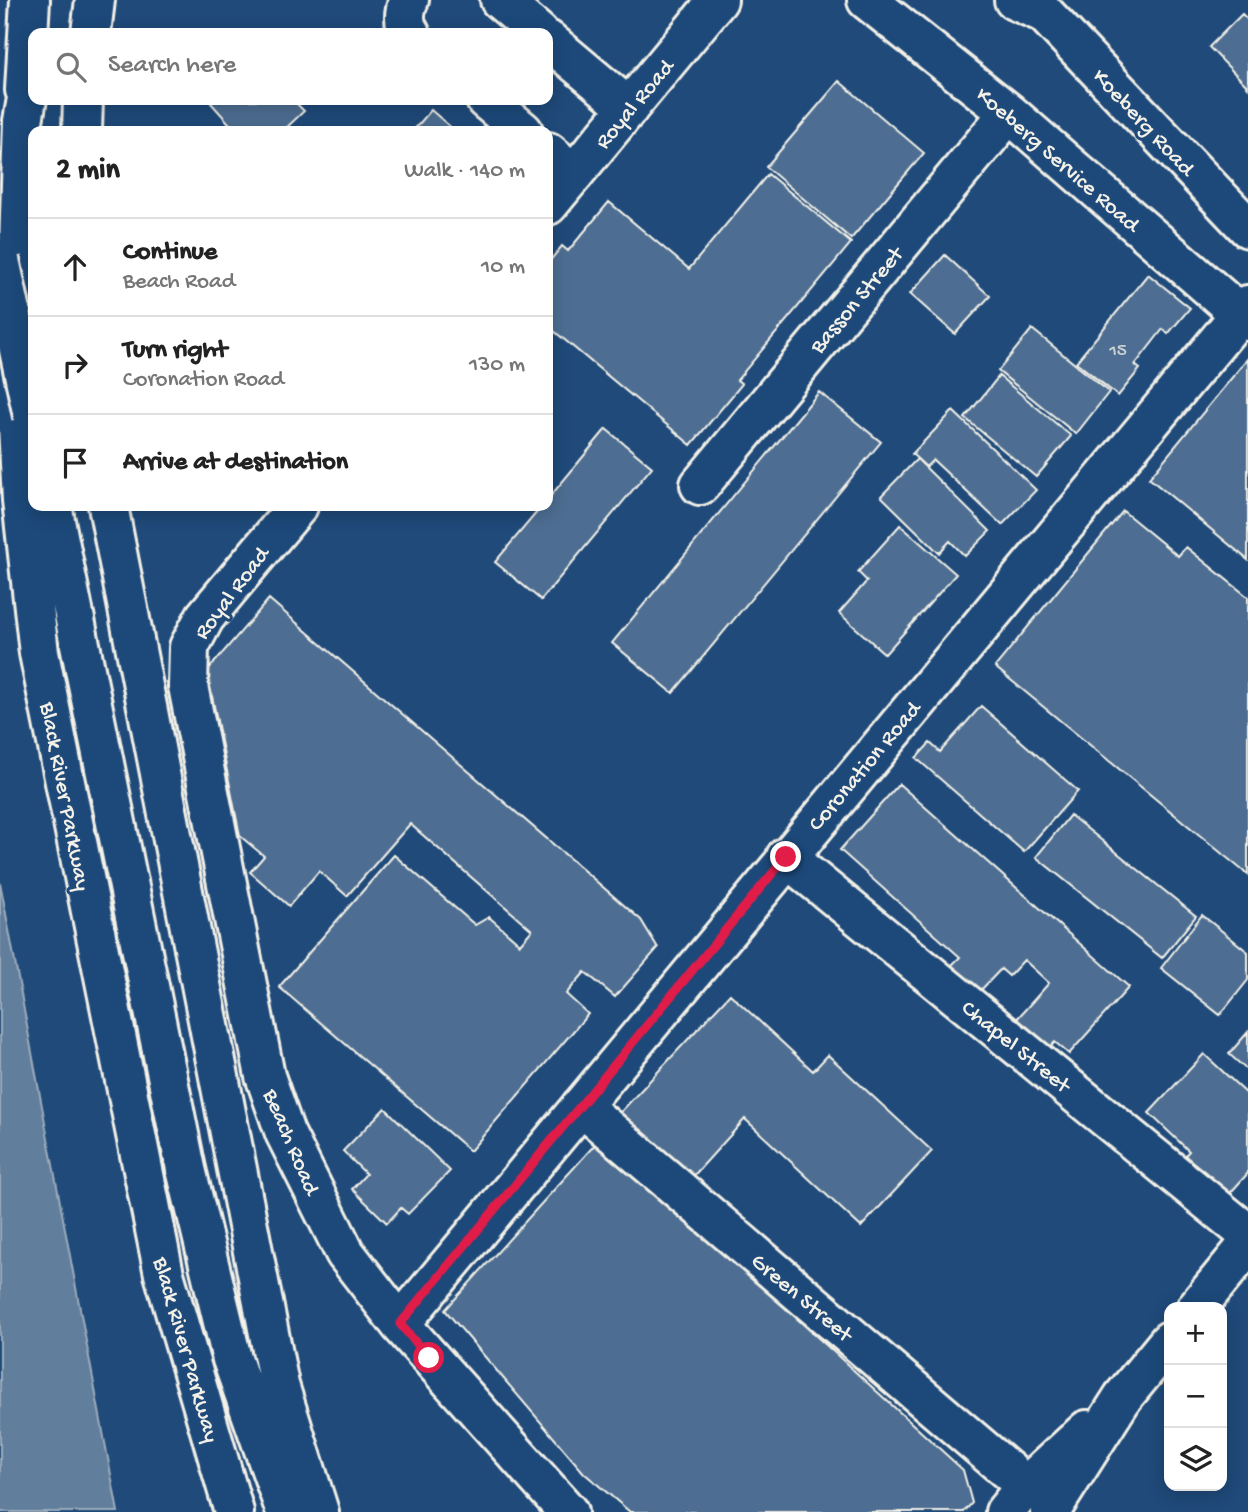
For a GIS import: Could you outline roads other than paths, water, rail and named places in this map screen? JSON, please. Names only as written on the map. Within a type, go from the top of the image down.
[{"type":"main road","points":[[28,28],[30,0]]},
{"type":"main road","points":[[40,28],[45,0]]},
{"type":"main road","points":[[92,28],[95,0]]},
{"type":"main road","points":[[407,28],[405,11],[410,0]]},
{"type":"main road","points":[[500,0],[534,28]]},
{"type":"main road","name":"Royal Road","points":[[553,189],[561,163],[629,108],[718,0]]},
{"type":"main road","name":"Koeberg Service Road","points":[[867,0],[1009,113],[1245,313]]},
{"type":"main road","name":"Koeberg Road","points":[[1039,3],[1248,228]]},
{"type":"main road","points":[[23,121],[28,35]]},
{"type":"main road","points":[[553,44],[629,108]]},
{"type":"main road","name":"Black River Parkway","points":[[28,93],[23,121],[15,395],[22,500],[38,653],[164,1274],[234,1512]]},
{"type":"main road","points":[[82,126],[83,105]]},
{"type":"main road","points":[[492,105],[517,126]]},
{"type":"main road","name":"Basson Street","points":[[700,485],[1009,113]]},
{"type":"main road","points":[[0,260],[28,392]]},
{"type":"main road","name":"Coronation Road","points":[[400,1324],[786,857],[1245,313]]},
{"type":"main road","points":[[0,500],[38,653]]},
{"type":"main road","points":[[53,511],[186,1169],[232,1359],[286,1512]]},
{"type":"main road","points":[[109,511],[279,1385],[319,1512]]},
{"type":"main road","name":"Royal Road","points":[[189,647],[205,617],[294,511]]},
{"type":"main road","name":"Beach Road","points":[[189,647],[188,686],[265,1076],[285,1133],[345,1253],[400,1324],[568,1512]]},
{"type":"main road","name":"Chapel Street","points":[[786,857],[1248,1234]]},
{"type":"main road","name":"Green Street","points":[[581,1107],[1027,1503]]},
{"type":"main road","points":[[1201,1302],[1248,1245]]},
{"type":"main road","points":[[1027,1503],[1123,1397],[1164,1347]]},
{"type":"water","points":[[0,882],[118,1512],[0,1512]]}]
